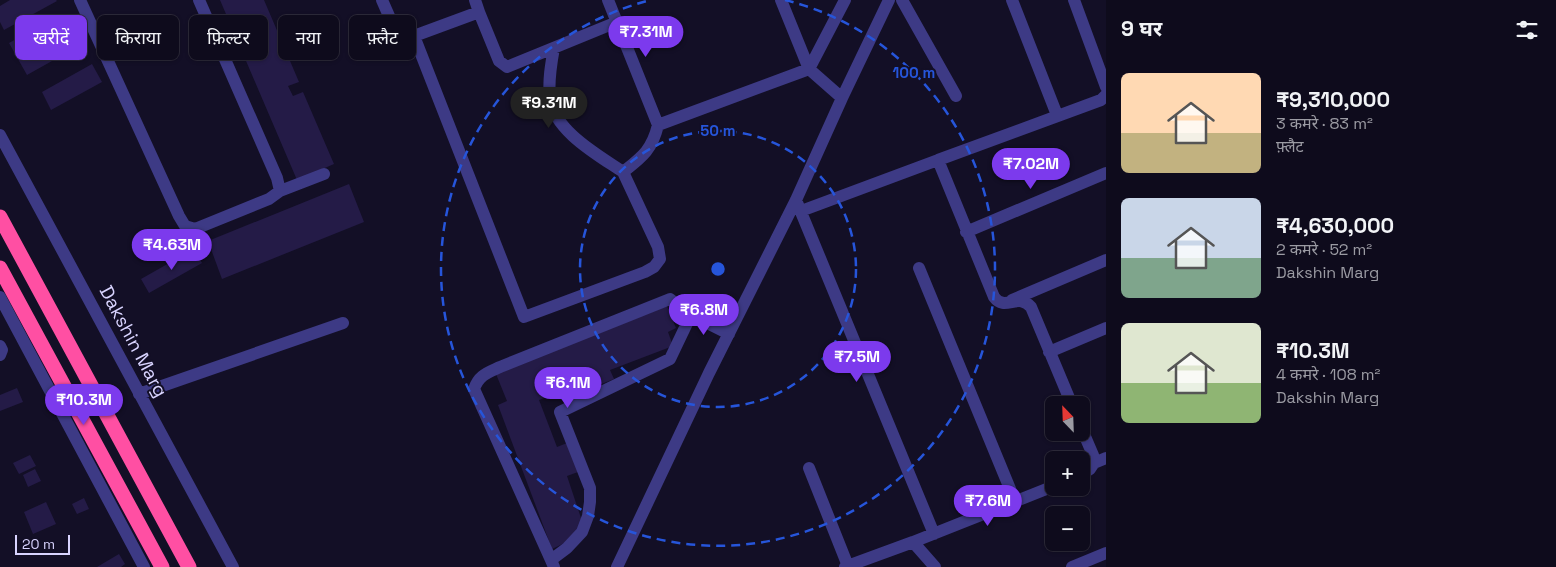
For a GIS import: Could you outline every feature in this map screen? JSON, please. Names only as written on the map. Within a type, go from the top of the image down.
[{"type":"highway","points":[[0,217],[189,567]]},
{"type":"highway","points":[[0,268],[162,567]]},
{"type":"street","points":[[80,0],[185,226],[195,229],[207,225],[269,199],[280,190],[324,174]]},
{"type":"street","points":[[199,0],[277,178],[280,190]]},
{"type":"street","points":[[382,0],[389,15]]},
{"type":"street","points":[[474,0],[499,61],[503,66],[507,67],[617,22]]},
{"type":"street","points":[[608,0],[658,125],[652,146],[644,156],[623,172]]},
{"type":"street","points":[[780,0],[809,69],[842,98]]},
{"type":"street","points":[[658,125],[809,69],[845,0]]},
{"type":"street","points":[[617,567],[729,334],[799,205],[842,98],[889,0]]},
{"type":"street","points":[[902,0],[956,96]]},
{"type":"street","points":[[1012,0],[1057,115]]},
{"type":"street","points":[[1074,0],[1106,87]]},
{"type":"street","points":[[416,35],[480,12]]},
{"type":"street","points":[[416,41],[524,318],[645,272],[654,267],[660,259],[658,247],[623,172],[575,137],[556,116],[550,99],[550,72],[554,48]]},
{"type":"street","points":[[799,205],[938,160],[1101,100],[1106,95]]},
{"type":"street","name":"Dakshin Marg","points":[[0,135],[233,567]]},
{"type":"street","points":[[938,160],[994,297],[997,302],[1003,304],[1019,300],[1026,302],[1031,307],[1068,396]]},
{"type":"street","points":[[966,232],[1106,173]]},
{"type":"street","points":[[799,205],[934,534]]},
{"type":"street","points":[[1003,304],[1106,260]]},
{"type":"street","points":[[919,268],[1015,501]]},
{"type":"street","points":[[0,297],[144,567]]},
{"type":"street","points":[[691,315],[670,359],[560,412],[590,488],[590,502],[588,516],[582,532],[552,564],[474,389],[477,380],[500,367],[670,298],[691,315],[729,334]]},
{"type":"street","points":[[140,394],[343,323]]},
{"type":"street","points":[[1049,352],[1106,328]]},
{"type":"street","points":[[0,346],[2,350],[0,355]]},
{"type":"street","points":[[1087,441],[1093,455],[1100,460],[1090,469]]},
{"type":"street","points":[[809,468],[846,566],[934,534],[1045,489]]},
{"type":"street","points":[[913,542],[935,567]]},
{"type":"street","points":[[1072,567],[1106,553]]},
{"type":"building","points":[[10,0],[57,1],[31,15],[15,15],[15,24],[4,30],[0,22],[0,6]]},
{"type":"building","points":[[220,0],[264,0],[278,33],[278,60],[290,60],[299,82],[288,86],[293,96],[303,92],[334,164],[297,180],[246,60],[268,60],[268,15],[226,15]]},
{"type":"building","points":[[15,40],[15,54],[9,43]]},
{"type":"building","points":[[19,60],[54,60],[27,75]]},
{"type":"building","points":[[92,64],[102,82],[51,110],[42,92]]},
{"type":"building","points":[[349,184],[364,222],[222,279],[208,241]]},
{"type":"building","points":[[194,249],[202,263],[149,293],[141,279]]},
{"type":"building","points":[[667,306],[676,328],[668,332],[673,346],[610,370],[614,379],[584,391],[581,384],[539,400],[557,447],[567,443],[578,472],[567,476],[582,521],[571,540],[552,549],[498,405],[507,401],[496,374]]},
{"type":"building","points":[[17,388],[23,402],[0,411],[0,395]]},
{"type":"building","points":[[30,455],[36,466],[19,474],[13,463]]},
{"type":"building","points":[[35,469],[41,481],[28,487],[23,475]]},
{"type":"building","points":[[84,498],[89,509],[77,514],[72,504]]},
{"type":"building","points":[[46,502],[56,524],[33,534],[24,512]]},
{"type":"building","points":[[119,554],[125,564],[121,567],[97,567]]}]
